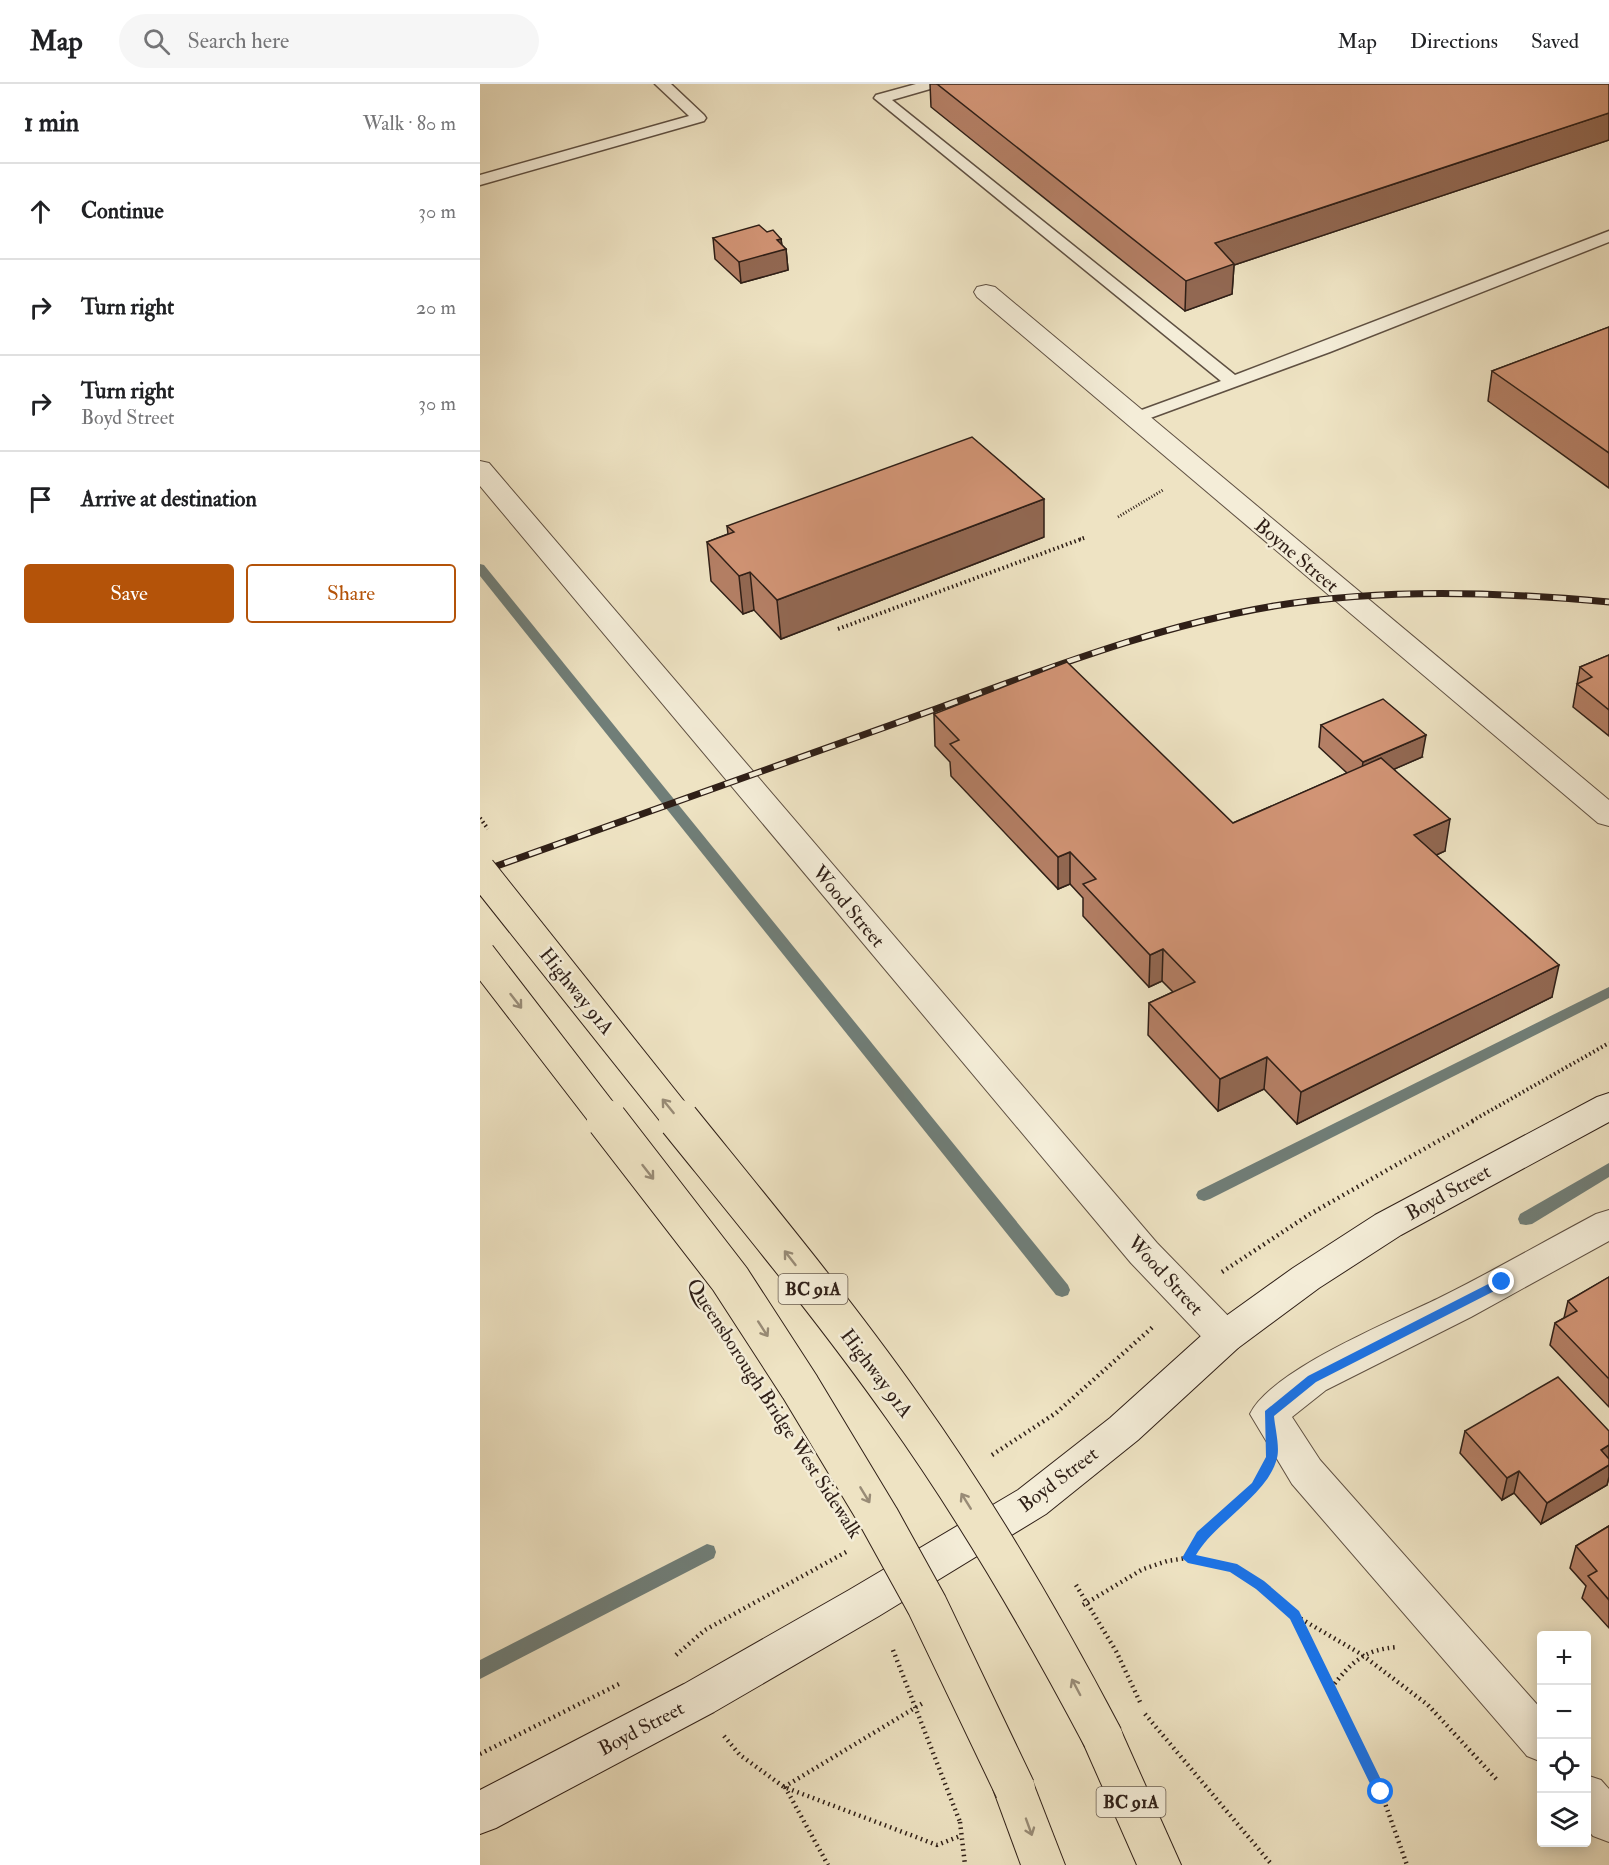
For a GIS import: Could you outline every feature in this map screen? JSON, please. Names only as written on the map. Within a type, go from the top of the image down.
[{"type":"highway","name":"Highway 91A","points":[[480,870],[784,1251],[903,1406],[966,1500],[1058,1653],[1103,1738],[1159,1865]]},
{"type":"highway","name":"BC 91A","points":[[480,955],[730,1279],[787,1367],[879,1518],[927,1605],[1015,1789],[1042,1865]]},
{"type":"street","name":"Boyne Street","points":[[986,292],[1134,419],[1609,816]]},
{"type":"street","name":"Wood Street","points":[[480,469],[1144,1253],[1225,1338]]},
{"type":"street","name":"Boyd Street","points":[[480,1814],[699,1698],[864,1603],[1032,1502],[1124,1429],[1225,1338],[1306,1278],[1388,1225],[1609,1106]]},
{"type":"street","points":[[1539,1739],[1306,1472],[1269,1414],[1312,1379],[1458,1305],[1609,1224]]},
{"type":"street","points":[[1591,1800],[1609,1821]]},
{"type":"lane","points":[[665,87],[687,84]]},
{"type":"lane","points":[[932,84],[881,98],[1233,382]]},
{"type":"lane","points":[[480,180],[699,117],[665,87]]},
{"type":"lane","points":[[1134,419],[1609,236]]},
{"type":"path","points":[[1118,517],[1131,511],[1151,494],[1170,487]]},
{"type":"path","points":[[838,629],[1084,538]]},
{"type":"path","points":[[1236,1261],[1310,1214],[1477,1116],[1609,1043]]},
{"type":"path","points":[[986,1459],[1056,1413],[1139,1338]]},
{"type":"path","points":[[1269,1414],[1272,1458],[1256,1486],[1201,1536],[1188,1558],[1232,1568],[1260,1585],[1295,1615],[1361,1654],[1428,1705],[1498,1781]]},
{"type":"path","points":[[674,1656],[705,1630],[779,1591],[856,1545]]},
{"type":"path","name":"Queensborough Bridge West Sidewalk","points":[[846,1546],[851,1556]]},
{"type":"path","points":[[1295,1615],[1381,1792],[1407,1865]]},
{"type":"path","points":[[1330,1688],[1361,1654],[1383,1648],[1458,1645]]},
{"type":"path","points":[[892,1648],[960,1822],[965,1865]]},
{"type":"path","points":[[480,1754],[623,1682]]},
{"type":"path","points":[[1145,1713],[1272,1865]]},
{"type":"path","points":[[718,1729],[740,1755],[784,1787],[937,1845],[960,1836]]},
{"type":"path","points":[[784,1787],[828,1865]]},
{"type":"building","points":[[937,84],[1609,84],[1609,113],[1215,243],[1234,264],[1186,281]]},
{"type":"building","points":[[759,225],[767,232],[773,230],[781,239],[777,240],[786,249],[739,262],[713,238]]},
{"type":"building","points":[[1609,327],[1609,453],[1492,371]]},
{"type":"building","points":[[972,437],[1044,499],[777,600],[750,572],[739,576],[707,542],[734,532],[727,526]]},
{"type":"building","points":[[1609,655],[1609,710],[1577,684],[1592,677],[1580,667]]},
{"type":"building","points":[[1067,662],[1233,823],[1381,758],[1450,819],[1414,835],[1559,965],[1301,1092],[1267,1057],[1220,1079],[1149,1003],[1195,982],[1163,949],[1150,955],[1083,884],[1096,879],[1070,852],[1058,857],[950,744],[959,740],[934,714]]},
{"type":"building","points":[[1383,699],[1426,735],[1363,762],[1321,725]]},
{"type":"building","points":[[1609,1277],[1609,1379],[1555,1323],[1577,1311],[1568,1301]]},
{"type":"building","points":[[1558,1377],[1609,1431],[1609,1445],[1601,1450],[1609,1459],[1609,1465],[1547,1503],[1519,1471],[1507,1478],[1465,1431]]},
{"type":"building","points":[[1609,1526],[1609,1600],[1588,1576],[1597,1571],[1576,1546]]},
{"type":"waterway","points":[[480,568],[1062,1290]]},
{"type":"waterway","points":[[1204,1195],[1609,992]]},
{"type":"waterway","points":[[1526,1219],[1609,1169]]},
{"type":"waterway","points":[[480,1670],[707,1552]]},
{"type":"railway","points":[[480,872],[1057,665],[1186,625],[1274,606],[1357,596],[1483,594],[1609,602]]},
{"type":"route","points":[[1381,1792],[1295,1615],[1282,1607],[1260,1585],[1232,1568],[1188,1558],[1201,1536],[1256,1486],[1272,1458],[1269,1414],[1312,1379],[1502,1282]]}]
